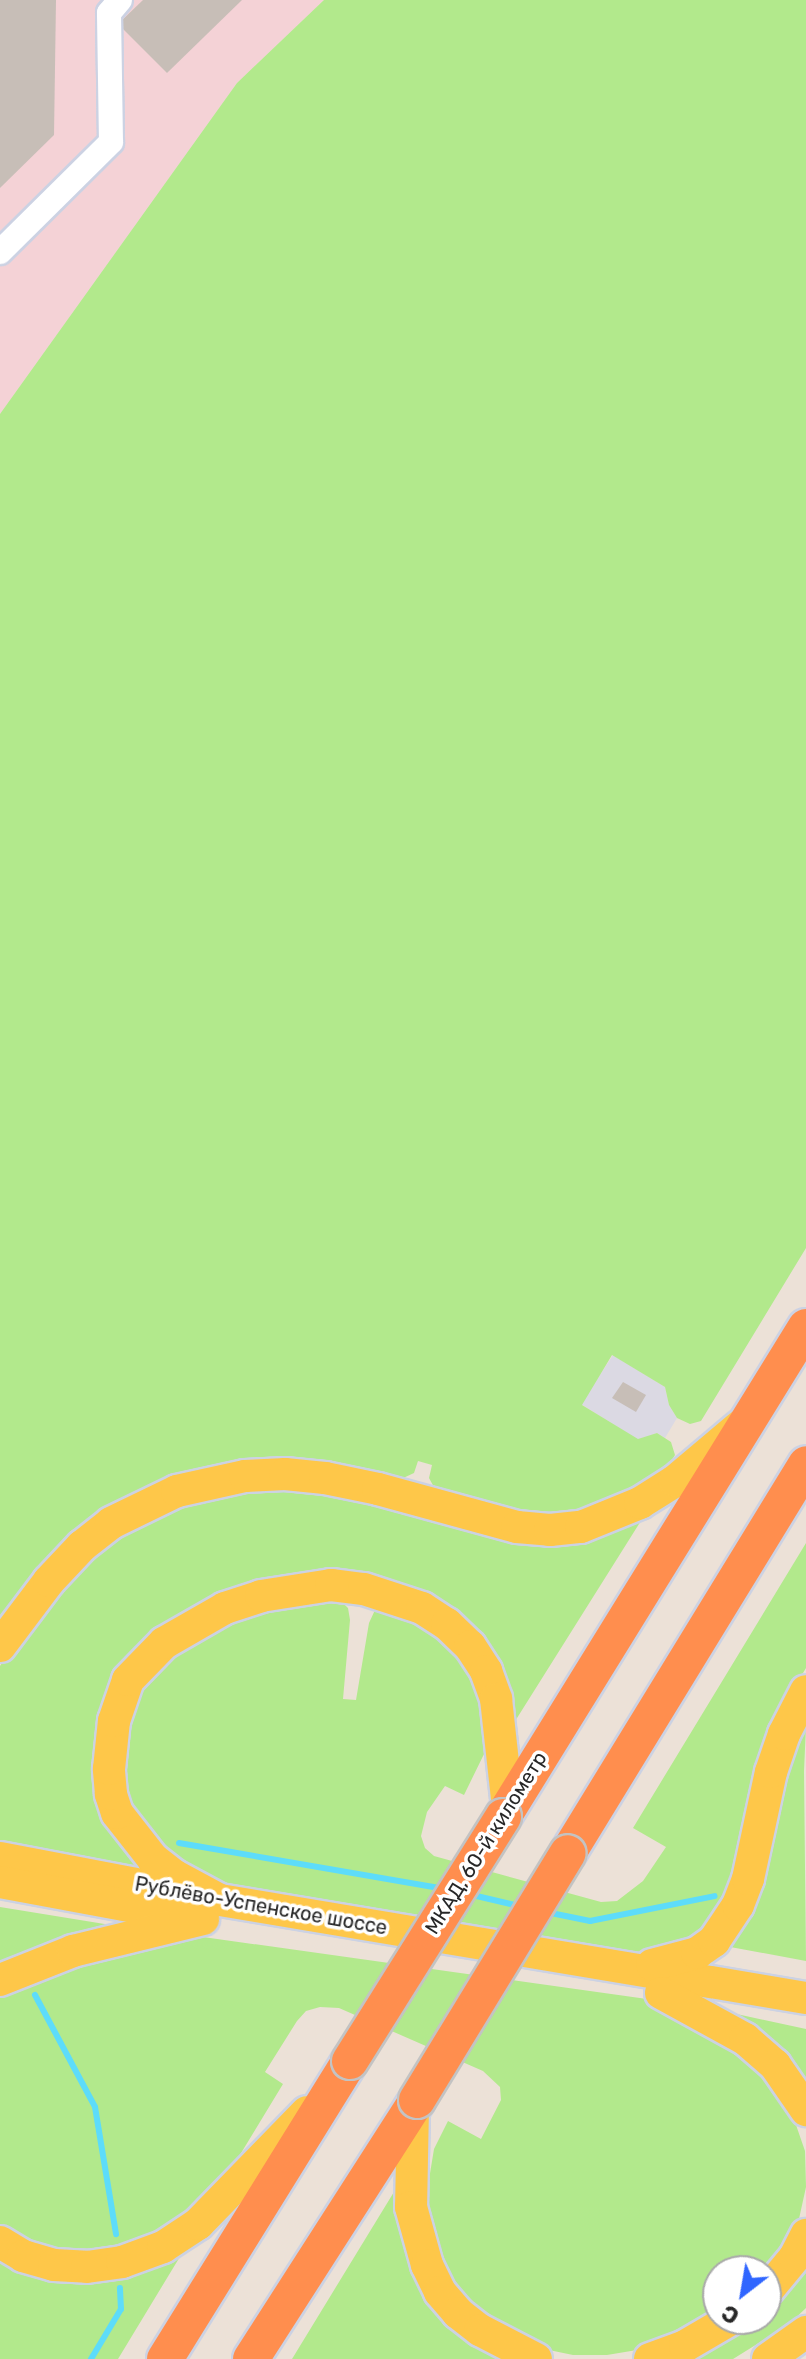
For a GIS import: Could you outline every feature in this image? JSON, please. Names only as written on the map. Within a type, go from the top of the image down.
[{"type":"highway","name":"МКАД, 60-й километр","points":[[165,2359],[806,1327]]},
{"type":"highway","points":[[251,2359],[415,2103],[806,1464]]},
{"type":"main road","points":[[0,1646],[49,1581],[82,1546],[111,1523],[177,1491],[222,1479],[285,1474],[325,1478],[378,1489],[517,1527],[550,1530],[581,1527],[640,1503],[675,1481],[753,1414]]},
{"type":"main road","points":[[211,1910],[153,1859],[130,1834],[111,1794],[109,1769],[114,1721],[128,1680],[164,1643],[194,1623],[237,1604],[300,1588],[342,1586],[392,1596],[447,1624],[470,1646],[486,1671],[496,1699],[505,1812]]},
{"type":"main road","points":[[635,1967],[677,1961],[697,1953],[726,1926],[748,1879],[771,1772],[784,1734],[806,1691]]},
{"type":"main road","name":"Рублёво-Успенское шоссе","points":[[0,1858],[211,1910],[806,2019]]},
{"type":"main road","name":"Рублёво-Успенское шоссе","points":[[0,1882],[635,1967],[806,1998]]},
{"type":"main road","points":[[0,1980],[73,1951],[211,1910]]},
{"type":"main road","points":[[661,1993],[745,2039],[775,2065],[806,2110]]},
{"type":"main road","points":[[0,2242],[23,2256],[54,2265],[87,2267],[122,2262],[163,2247],[198,2224],[346,2068]]},
{"type":"main road","points":[[415,2103],[411,2207],[427,2265],[440,2292],[458,2313],[480,2330],[536,2359]]},
{"type":"main road","points":[[782,2273],[795,2257],[806,2235]]},
{"type":"main road","points":[[768,2359],[806,2332]]},
{"type":"main road","points":[[650,2359],[685,2346],[704,2335]]},
{"type":"lane","points":[[0,252],[111,142],[109,13],[120,0]]},
{"type":"shaded area","points":[[0,0],[324,0],[237,83],[0,414]]},
{"type":"shaded area","points":[[613,1355],[665,1387],[669,1405],[677,1418],[665,1438],[657,1433],[638,1440],[581,1404]]},
{"type":"green space","points":[[324,0],[806,0],[806,1248],[701,1421],[690,1424],[677,1418],[669,1405],[665,1387],[612,1355],[582,1405],[638,1439],[657,1433],[671,1442],[675,1455],[667,1468],[641,1487],[597,1508],[565,1515],[531,1515],[435,1489],[429,1478],[432,1465],[418,1461],[414,1473],[401,1479],[280,1459],[225,1463],[182,1472],[128,1495],[92,1518],[56,1553],[0,1620],[0,414],[237,83]]},
{"type":"green space","points":[[248,1486],[327,1490],[517,1537],[644,1516],[512,1726],[424,1597],[216,1599],[102,1724],[145,1869],[0,1840],[0,1666],[26,1628],[91,1555],[150,1512]]},
{"type":"green space","points":[[806,1543],[806,1668],[794,1688],[737,1876],[705,1934],[670,1947],[638,1952],[589,1949],[274,1904],[181,1868],[126,1803],[124,1721],[132,1696],[163,1658],[233,1618],[337,1597],[348,1608],[350,1620],[343,1699],[356,1700],[369,1623],[375,1610],[385,1606],[438,1632],[476,1675],[488,1730],[485,1752],[464,1795],[445,1786],[427,1812],[421,1836],[425,1848],[434,1856],[601,1902],[617,1901],[643,1881],[666,1847],[633,1828]]},
{"type":"green space","points":[[806,1726],[806,1961],[725,1946],[778,1777]]},
{"type":"green space","points":[[0,1907],[123,1927],[0,1968]]},
{"type":"green space","points":[[203,1937],[654,2000],[736,2049],[786,2096],[805,2151],[806,2187],[797,2228],[778,2255],[702,2255],[702,2323],[649,2348],[607,2355],[573,2355],[544,2349],[491,2323],[445,2278],[424,2210],[434,2149],[448,2121],[481,2139],[501,2100],[500,2087],[483,2071],[339,2008],[320,2007],[306,2011],[297,2021],[265,2072],[283,2084],[235,2163],[181,2222],[123,2247],[86,2254],[26,2245],[0,2228],[0,1996],[78,1963],[157,1944]]},
{"type":"green space","points":[[732,2013],[806,2029],[806,2084],[754,2028]]},
{"type":"green space","points":[[397,2187],[403,2236],[508,2359],[292,2359]]},
{"type":"green space","points":[[806,2254],[806,2308],[782,2329],[782,2284]]},
{"type":"green space","points":[[181,2255],[118,2359],[0,2359],[0,2259],[46,2280],[70,2283],[139,2273]]},
{"type":"green space","points":[[718,2335],[772,2335],[733,2359],[674,2359]]},
{"type":"building","points":[[0,0],[56,0],[54,135],[0,188]]},
{"type":"building","points":[[143,0],[242,0],[167,73],[118,24]]},
{"type":"building","points":[[623,1382],[646,1395],[636,1412],[612,1398]]},
{"type":"waterway","points":[[179,1843],[445,1889]]},
{"type":"waterway","points":[[468,1894],[523,1907]]},
{"type":"waterway","points":[[546,1912],[590,1921],[715,1896]]},
{"type":"waterway","points":[[35,1995],[95,2107],[116,2234]]},
{"type":"waterway","points":[[91,2359],[121,2309],[120,2288]]}]
